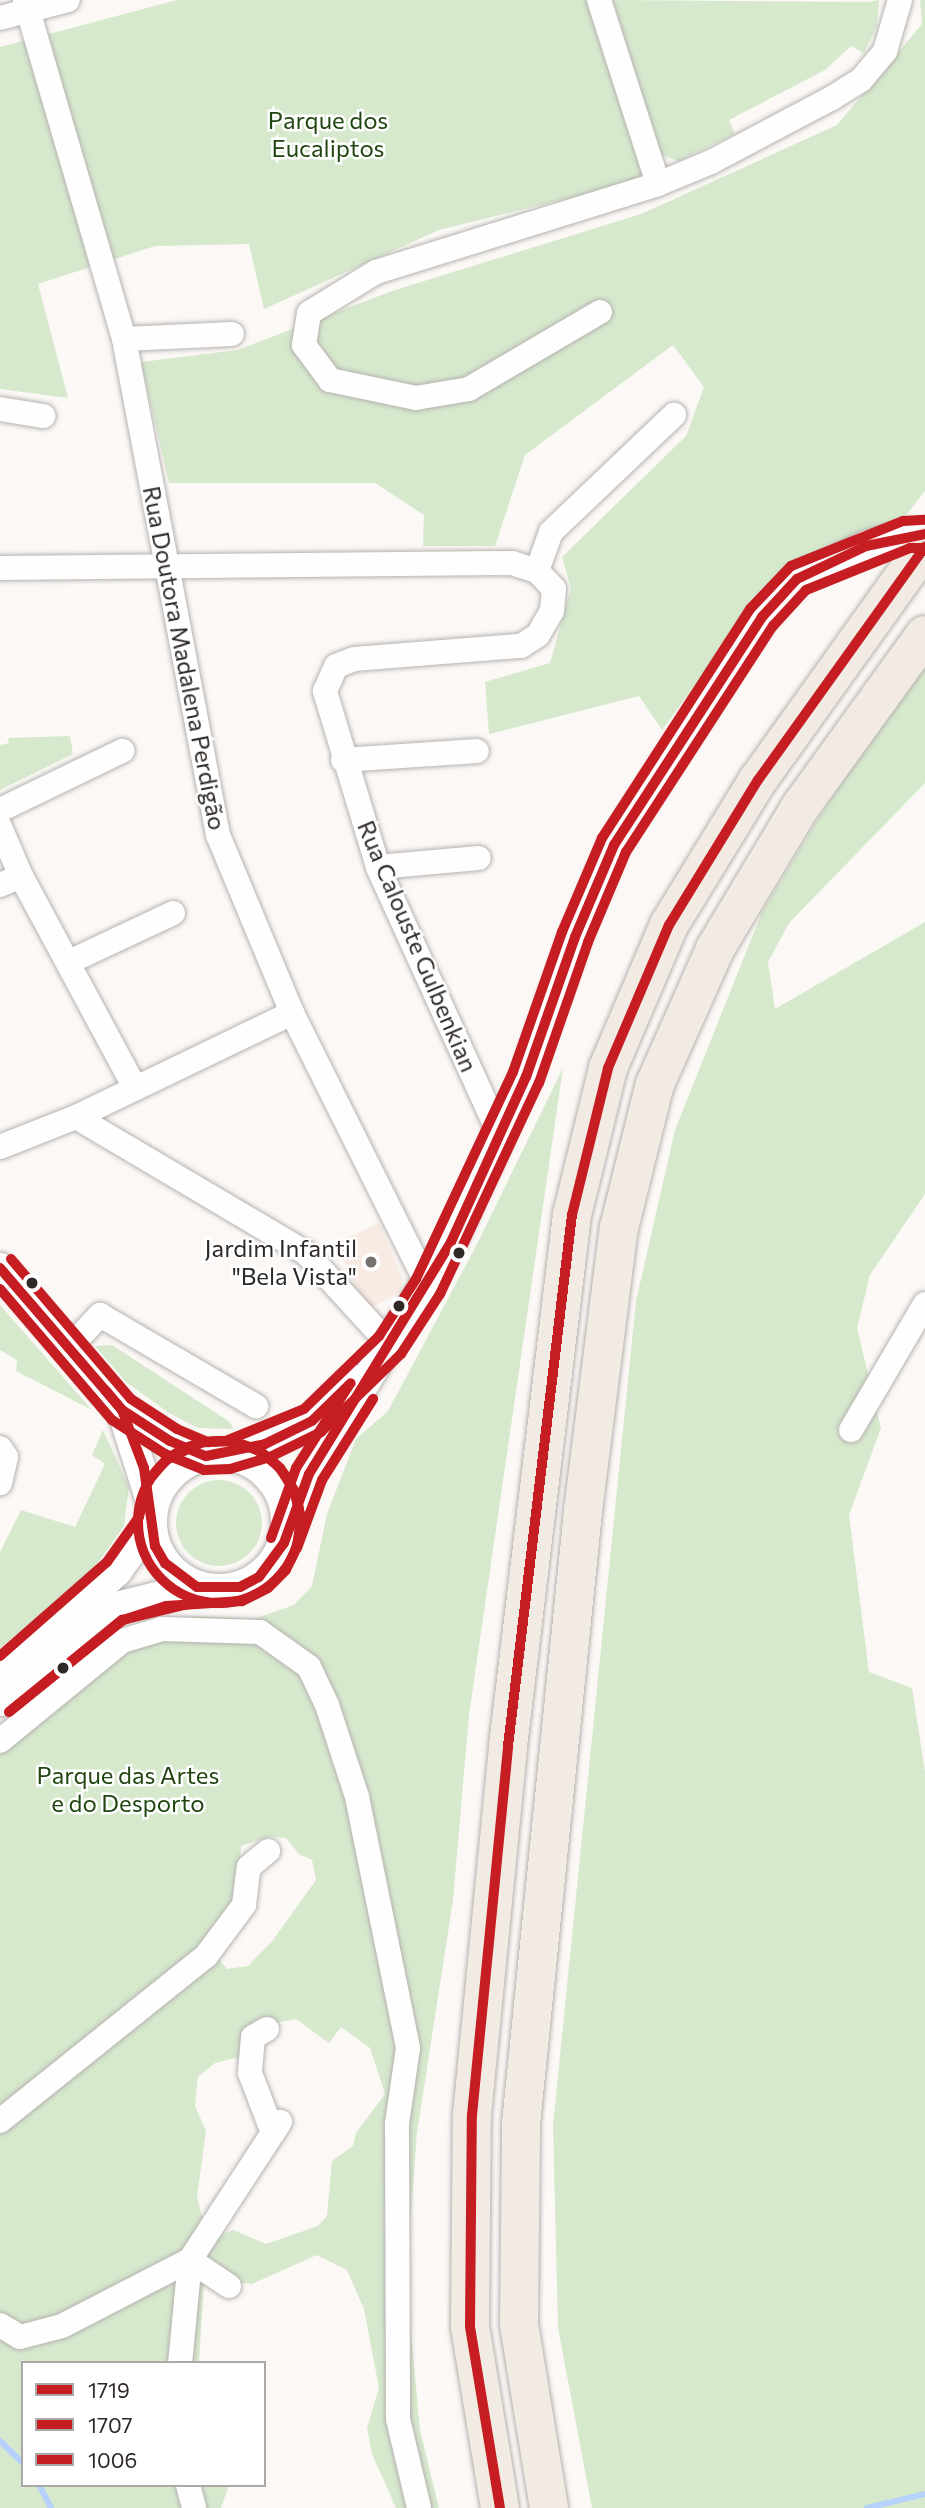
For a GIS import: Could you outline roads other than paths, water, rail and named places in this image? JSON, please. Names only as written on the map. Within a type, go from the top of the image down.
[{"type":"highway","points":[[500,2508],[470,2326],[472,2115],[508,1746],[572,1215],[608,1068],[669,925],[758,780],[918,558]]},
{"type":"highway","points":[[549,2508],[519,2324],[521,2124],[583,1511],[619,1228],[655,1084],[715,949],[801,806],[925,635]]},
{"type":"street","points":[[0,18],[26,5],[68,0]]},
{"type":"street","points":[[599,0],[658,184]]},
{"type":"street","points":[[600,312],[469,389],[416,398],[330,380],[304,345],[309,313],[376,272],[658,184],[710,162],[861,80],[885,51],[900,0]]},
{"type":"street","name":"Rua Doutora Madalena Perdigão","points":[[26,5],[124,339],[164,563],[218,835],[292,1013],[428,1286]]},
{"type":"street","points":[[124,339],[232,334]]},
{"type":"street","points":[[0,409],[43,416]]},
{"type":"street","points":[[0,568],[164,563],[512,563],[537,571],[551,531],[674,415]]},
{"type":"street","points":[[0,1701],[116,1607],[197,1587],[240,1587],[274,1562],[284,1543],[309,1474],[428,1286],[551,1017],[575,937],[614,845],[762,617],[797,579],[835,559],[908,534],[925,534]]},
{"type":"street","name":"Rua Calouste Gulbenkian","points":[[499,1133],[379,867],[342,760],[325,691],[336,666],[355,659],[521,646],[538,635],[552,611],[554,589],[537,571]]},
{"type":"street","points":[[0,810],[122,751]]},
{"type":"street","points":[[342,760],[477,751]]},
{"type":"street","points":[[0,827],[10,881],[68,962],[135,1088]]},
{"type":"street","points":[[379,867],[479,858]]},
{"type":"street","points":[[68,962],[173,913]]},
{"type":"street","points":[[0,1147],[76,1116],[292,1013]]},
{"type":"street","points":[[76,1116],[306,1253],[390,1345]]},
{"type":"street","points":[[0,1268],[122,1410],[170,1441],[251,1462],[269,1477],[282,1497],[287,1520],[284,1543]]},
{"type":"street","points":[[68,1349],[100,1315],[256,1406]]},
{"type":"street","points":[[851,1430],[922,1320]]},
{"type":"street","points":[[0,1675],[117,1571],[152,1515],[172,1473],[312,1422],[390,1345]]},
{"type":"street","points":[[122,1410],[152,1515],[155,1546],[165,1563],[197,1587]]},
{"type":"street","points":[[0,1448],[6,1457],[0,1483]]},
{"type":"street","points":[[0,1741],[122,1641],[162,1629],[260,1632],[309,1667],[327,1705],[357,1797],[408,2048],[397,2123],[398,2419],[419,2508]]},
{"type":"street","points":[[0,2121],[206,1956],[244,1905],[249,1867],[268,1851]]},
{"type":"street","points":[[180,2361],[190,2260],[277,2128],[250,2073],[253,2037],[267,2029]]},
{"type":"street","points":[[190,2260],[229,2286]]},
{"type":"street","points":[[0,2325],[20,2337],[62,2326],[190,2260]]},
{"type":"street","points":[[189,2487],[194,2508]]},
{"type":"waterway","points":[[0,2441],[21,2461]]},
{"type":"waterway","points":[[40,2487],[51,2508]]},
{"type":"waterway","points":[[867,2508],[925,2494]]},
{"type":"place","name":"Jardim Infantil \"Bela Vista\"","points":[[371,1262]]},
{"type":"park label","name":"Parque dos Eucaliptos","points":[[328,134]]},
{"type":"park label","name":"Parque das Artes e do Desporto","points":[[128,1789]]}]
